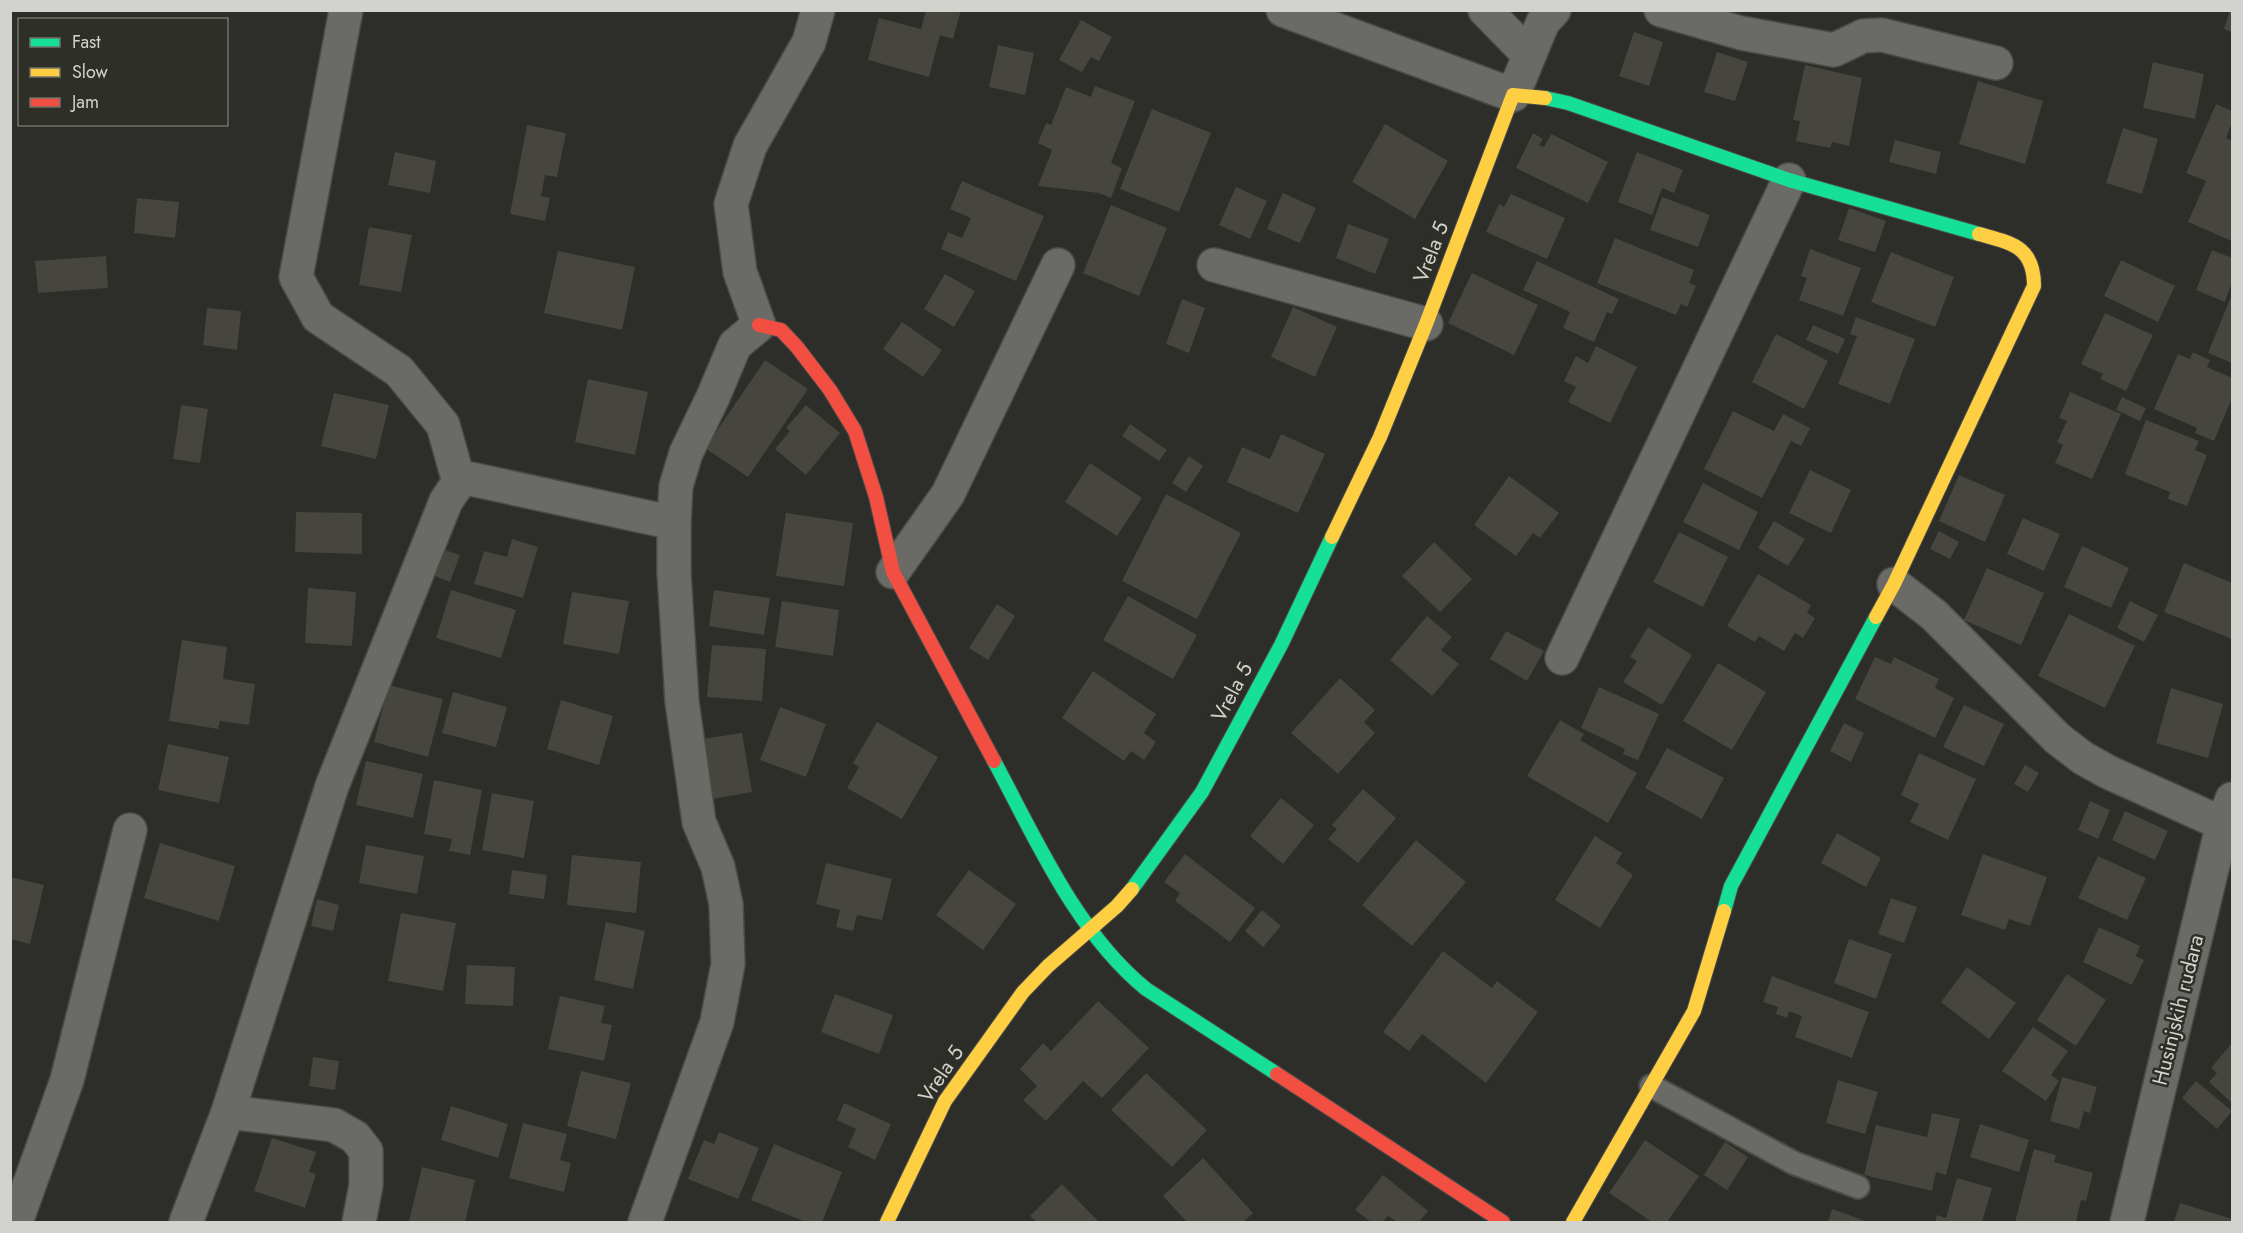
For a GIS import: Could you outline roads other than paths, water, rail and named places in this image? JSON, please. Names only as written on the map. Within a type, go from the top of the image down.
[{"type":"street","points":[[346,10],[296,277],[318,317],[399,371],[443,425],[459,482]]},
{"type":"street","points":[[759,325],[740,272],[731,204],[750,146],[809,42],[818,10]]},
{"type":"street","points":[[1283,10],[1509,105],[1543,98],[1568,104],[1789,180],[2012,243],[2024,250],[2031,260],[2035,274],[2034,286],[1894,584],[1731,886],[1694,1011],[1573,1222]]},
{"type":"street","points":[[1485,10],[1530,55]]},
{"type":"street","points":[[1509,105],[1543,22],[1554,10]]},
{"type":"street","points":[[1661,10],[1742,33],[1834,50],[1863,36],[1881,35],[1996,63]]},
{"type":"street","name":"Vrela 5","points":[[887,1222],[945,1101],[1023,992],[1048,966],[1117,906],[1142,877],[1202,792],[1281,645],[1380,437],[1426,324],[1509,105]]},
{"type":"street","points":[[1562,658],[1789,180]]},
{"type":"street","points":[[893,572],[948,494],[1058,265]]},
{"type":"street","points":[[1214,265],[1426,324]]},
{"type":"street","points":[[645,1222],[717,1022],[728,964],[726,904],[718,867],[699,822],[682,702],[674,573],[676,486],[686,453],[735,345],[759,325]]},
{"type":"street","points":[[759,325],[781,330],[797,347],[830,390],[855,431],[876,497],[893,572],[1057,878],[1090,929],[1118,965],[1146,989],[1503,1222]]},
{"type":"street","points":[[186,1222],[228,1112],[332,786],[446,501],[459,482],[471,479],[674,523]]},
{"type":"street","points":[[1894,584],[1934,615],[2058,740],[2083,758],[2108,772],[2229,816]]},
{"type":"street","name":"Husinjskih rudara","points":[[2127,1222],[2229,816]]},
{"type":"street","points":[[16,1222],[67,1080],[130,830]]},
{"type":"street","points":[[228,1112],[334,1125],[355,1137],[366,1151],[366,1185],[360,1222]]},
{"type":"lane","points":[[1651,1086],[1794,1163],[1858,1187]]}]
